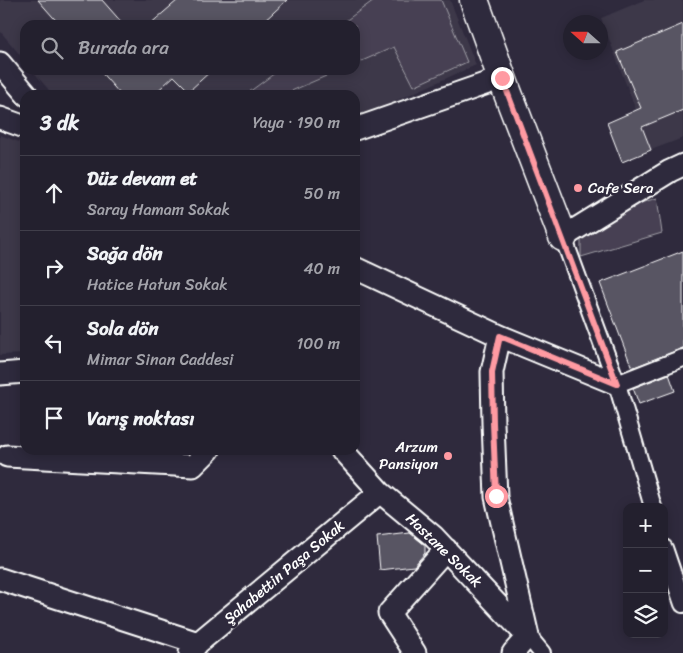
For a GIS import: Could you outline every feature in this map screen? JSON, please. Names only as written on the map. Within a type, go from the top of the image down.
[{"type":"street","points":[[474,0],[617,384],[651,503]]},
{"type":"street","points":[[0,63],[23,90]]},
{"type":"street","points":[[360,127],[502,78]]},
{"type":"street","points":[[0,118],[20,125]]},
{"type":"street","points":[[563,237],[670,171],[683,165]]},
{"type":"street","points":[[360,270],[500,336],[617,384],[683,358]]},
{"type":"street","points":[[500,336],[492,372],[496,496],[528,636],[514,653]]},
{"type":"street","points":[[0,374],[20,372]]},
{"type":"street","points":[[7,456],[193,466],[205,455]]},
{"type":"street","name":"Hastane Sokak","points":[[347,455],[380,492],[434,536],[542,653]]},
{"type":"street","name":"Şahabettin Paşa Sokak","points":[[194,648],[380,492]]},
{"type":"street","points":[[415,653],[389,613],[446,549]]},
{"type":"street","points":[[668,560],[683,604]]},
{"type":"street","points":[[0,579],[194,648]]},
{"type":"shaded area","points":[[0,0],[450,0],[476,65],[360,117],[360,90],[49,90],[36,75],[360,75],[360,20],[20,20],[20,55],[0,31]]},
{"type":"shaded area","points":[[374,0],[441,0],[467,62],[414,86],[394,47],[360,62],[360,20],[347,20]]},
{"type":"shaded area","points":[[644,0],[682,0],[683,138],[651,150],[608,36],[608,15]]},
{"type":"shaded area","points":[[272,75],[328,75],[294,90],[252,90]]},
{"type":"shaded area","points":[[0,135],[20,142],[20,354],[0,355]]},
{"type":"shaded area","points":[[657,198],[662,233],[581,257],[581,221]]},
{"type":"building","points":[[38,0],[102,0],[120,20],[56,20]]},
{"type":"building","points":[[178,0],[287,0],[265,20],[155,20]]},
{"type":"building","points":[[683,24],[683,110],[642,127],[651,150],[622,162],[607,123],[641,108],[617,52]]},
{"type":"building","points":[[103,75],[207,75],[190,90],[174,76],[159,90],[117,90]]},
{"type":"building","points":[[683,251],[683,348],[632,368],[600,283]]},
{"type":"building","points":[[669,374],[675,391],[639,404],[633,388]]},
{"type":"building","points":[[410,533],[425,545],[425,553],[414,566],[380,570],[377,537]]},
{"type":"place","name":"Cafe Sera","points":[[578,188]]},
{"type":"place","name":"Arzum Pansiyon","points":[[448,456]]},
{"type":"route","points":[[496,496],[492,372],[500,336],[617,384],[502,78]]}]
